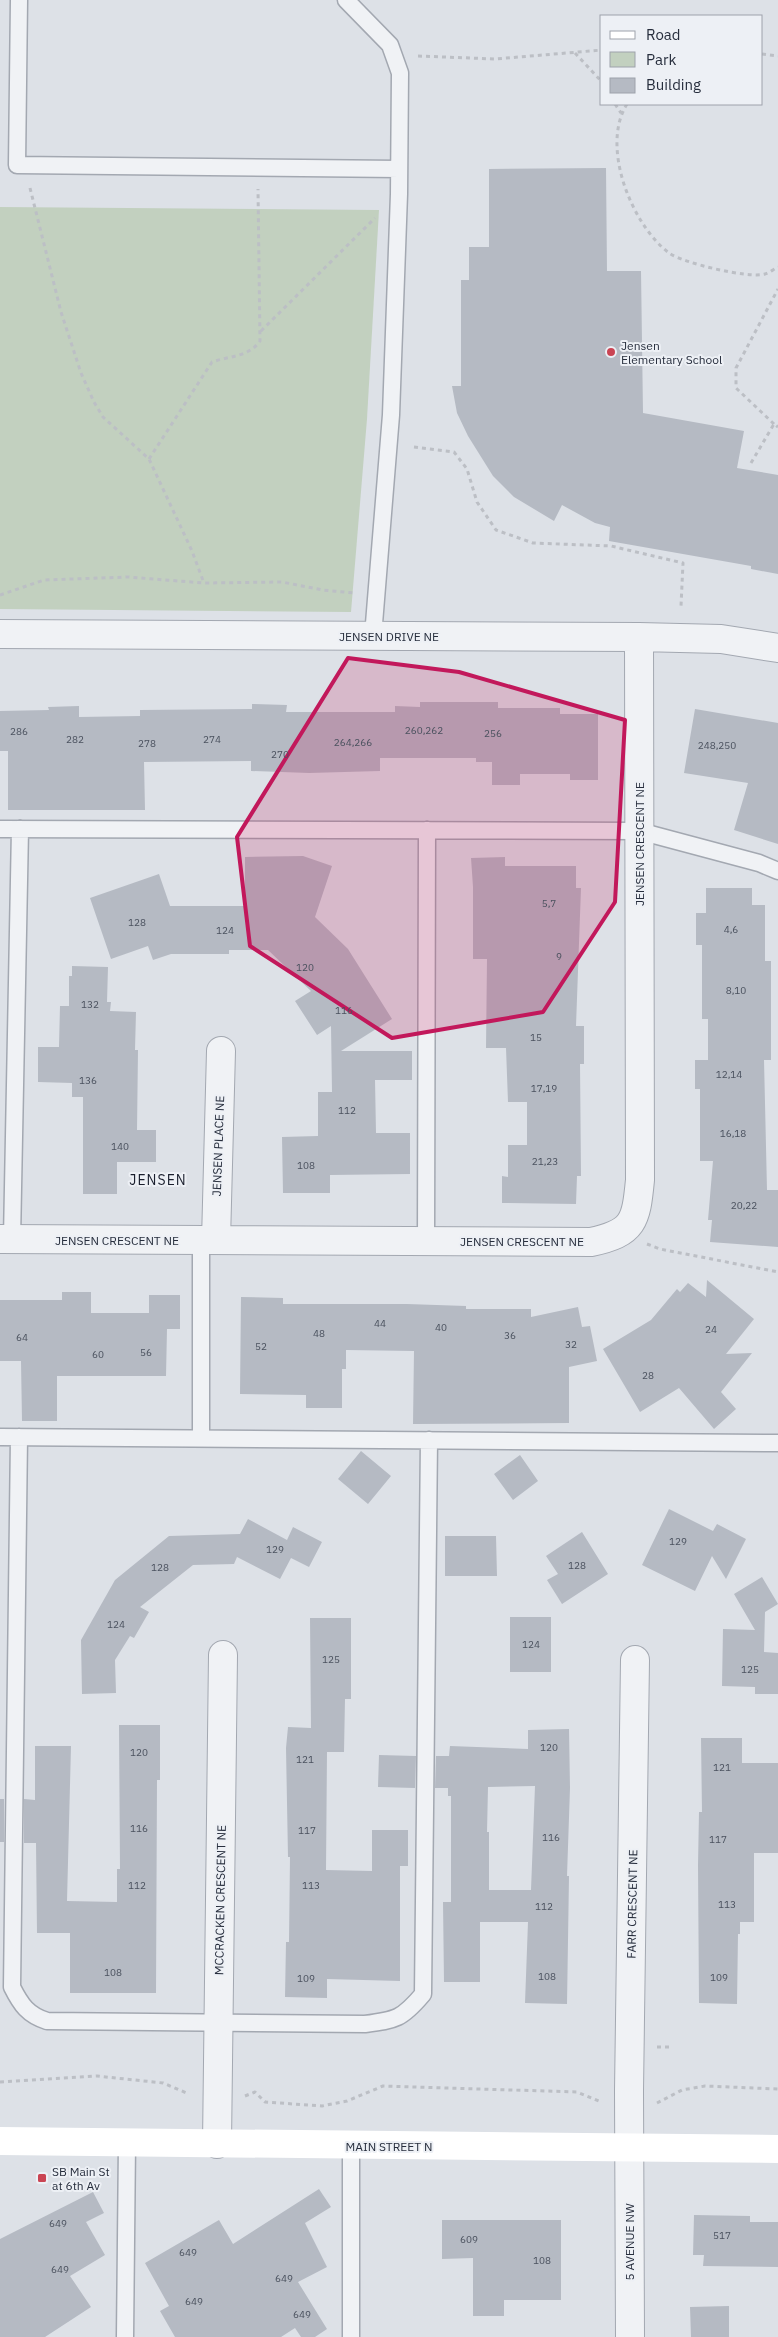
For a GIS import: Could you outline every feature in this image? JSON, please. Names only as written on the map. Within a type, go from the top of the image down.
[{"type":"main road","name":"MAIN STREET N","points":[[0,2141],[778,2149]]},
{"type":"street","name":"JENSEN DRIVE NE","points":[[0,634],[639,637],[721,639],[778,648]]},
{"type":"street","name":"JENSEN CRESCENT NE","points":[[6,1239],[591,1242],[613,1237],[630,1225],[638,1205],[640,1180],[639,637]]},
{"type":"street","name":"JENSEN PLACE NE","points":[[208,1240],[221,1051]]},
{"type":"street","name":"MCCRACKEN CRESCENT NE","points":[[218,2144],[223,1655]]},
{"type":"street","name":"FARR CRESCENT NE","points":[[629,2148],[635,1660]]},
{"type":"street","name":"5 AVENUE NW","points":[[629,2148],[630,2337]]},
{"type":"lane","points":[[19,0],[17,165],[399,169]]},
{"type":"lane","points":[[346,0],[390,45],[400,73],[399,194],[391,415],[373,636]]},
{"type":"lane","points":[[0,829],[639,831],[759,863],[778,871]]},
{"type":"lane","points":[[6,1239],[20,829]]},
{"type":"lane","points":[[426,1241],[428,830]]},
{"type":"lane","points":[[201,1438],[208,1240]]},
{"type":"lane","points":[[0,1437],[778,1443]]},
{"type":"lane","points":[[20,1437],[12,1988],[20,2005],[32,2017],[47,2021],[365,2024],[393,2020],[411,2008],[423,1994],[429,1440]]},
{"type":"lane","points":[[125,2337],[127,2143]]},
{"type":"lane","points":[[352,2146],[352,2337]]},
{"type":"path","points":[[395,55],[495,59],[600,50]]},
{"type":"path","points":[[575,53],[600,80]]},
{"type":"path","points":[[763,54],[778,56]]},
{"type":"path","points":[[616,105],[621,113]]},
{"type":"path","points":[[626,105],[621,113],[616,146],[623,184],[648,232],[671,254],[721,272],[764,275],[778,267]]},
{"type":"path","points":[[25,166],[61,312],[81,373],[103,417],[149,459],[189,544],[204,583]]},
{"type":"path","points":[[149,459],[212,362],[245,354],[255,348],[260,341],[258,168]]},
{"type":"path","points":[[260,332],[399,194]]},
{"type":"path","points":[[778,289],[736,368],[736,388],[778,427]]},
{"type":"path","points":[[751,463],[774,424]]},
{"type":"path","points":[[414,447],[454,452],[467,469],[477,502],[496,530],[533,543],[611,546],[683,563],[681,606]]},
{"type":"path","points":[[0,595],[44,580],[128,578],[204,583],[282,582],[323,590],[375,593]]},
{"type":"path","points":[[619,1233],[660,1249],[778,1272]]},
{"type":"path","points":[[0,2082],[97,2076],[163,2083],[192,2095],[246,2096],[255,2092],[265,2102],[322,2106],[347,2101],[383,2086],[577,2092],[600,2102],[629,2103],[657,2103],[682,2090],[705,2086],[778,2088]]},
{"type":"highlighted area","points":[[348,658],[459,672],[625,720],[615,902],[543,1012],[392,1038],[250,946],[237,837]]},
{"type":"green space","points":[[0,207],[379,210],[367,419],[351,612],[0,609]]},
{"type":"building","points":[[606,168],[607,271],[641,271],[643,413],[744,431],[737,468],[778,475],[778,574],[751,569],[751,566],[609,541],[610,527],[595,523],[562,505],[554,521],[514,497],[493,476],[468,436],[457,413],[452,386],[461,386],[461,280],[469,280],[469,247],[489,247],[489,169]]},
{"type":"building","points":[[420,702],[498,702],[498,708],[560,708],[560,714],[598,714],[598,780],[570,780],[570,774],[520,774],[520,785],[492,785],[492,762],[476,762],[476,758],[380,758],[380,771],[309,773],[251,771],[251,761],[144,762],[145,810],[8,810],[8,751],[0,751],[0,711],[49,710],[48,707],[79,706],[79,717],[140,716],[140,710],[252,709],[252,704],[287,705],[286,712],[395,712],[395,706],[420,707]]},
{"type":"building","points":[[695,709],[778,723],[778,844],[734,830],[748,783],[684,773]]},
{"type":"building","points":[[303,856],[332,866],[315,917],[348,949],[392,1019],[341,1051],[412,1051],[412,1080],[375,1080],[376,1133],[410,1133],[410,1174],[330,1175],[330,1193],[283,1193],[282,1137],[318,1136],[318,1092],[332,1092],[331,1026],[317,1035],[295,1001],[311,991],[268,950],[229,950],[229,954],[171,954],[153,960],[148,946],[111,959],[90,898],[159,874],[170,906],[245,906],[245,857]]},
{"type":"building","points":[[505,857],[505,866],[576,866],[576,888],[581,888],[576,1026],[584,1026],[584,1064],[580,1064],[581,1176],[577,1176],[576,1204],[502,1203],[502,1176],[508,1177],[508,1145],[527,1145],[527,1102],[508,1102],[506,1048],[486,1048],[487,959],[473,959],[471,858]]},
{"type":"building","points":[[706,888],[752,888],[752,905],[765,905],[765,961],[771,961],[771,1060],[764,1060],[767,1190],[778,1190],[778,1247],[710,1242],[712,1220],[708,1220],[713,1161],[700,1161],[700,1089],[695,1089],[695,1060],[708,1060],[708,1019],[702,1019],[702,945],[696,945],[696,913],[706,913]]},
{"type":"building","points":[[72,966],[108,967],[107,1002],[111,1002],[110,1011],[136,1012],[135,1050],[138,1050],[137,1130],[156,1130],[156,1162],[117,1162],[117,1194],[83,1194],[83,1097],[72,1097],[72,1083],[38,1082],[38,1047],[59,1047],[60,1006],[69,1006],[69,976],[72,976]]},
{"type":"building","points":[[707,1280],[754,1319],[726,1354],[752,1353],[721,1392],[736,1409],[714,1429],[679,1388],[640,1412],[603,1349],[651,1320],[677,1289],[680,1292],[688,1283],[706,1297]]},
{"type":"building","points":[[62,1292],[91,1292],[91,1313],[149,1313],[149,1295],[180,1295],[180,1329],[167,1329],[166,1376],[57,1376],[57,1421],[22,1421],[21,1361],[0,1361],[0,1300],[62,1300]]},
{"type":"building","points":[[241,1297],[283,1298],[283,1304],[407,1304],[466,1306],[466,1309],[531,1309],[531,1317],[578,1307],[582,1327],[590,1326],[597,1361],[569,1367],[569,1423],[413,1424],[414,1351],[346,1350],[346,1369],[342,1369],[342,1408],[306,1408],[306,1395],[240,1394]]},
{"type":"building","points":[[361,1451],[391,1476],[368,1504],[338,1479]]},
{"type":"building","points":[[520,1455],[538,1481],[513,1500],[494,1474]]},
{"type":"building","points":[[669,1509],[713,1531],[717,1524],[746,1539],[726,1579],[712,1556],[695,1591],[642,1565]]},
{"type":"building","points":[[248,1519],[287,1540],[293,1527],[322,1542],[309,1567],[291,1558],[280,1579],[237,1557],[234,1564],[193,1565],[140,1607],[149,1612],[134,1638],[130,1636],[115,1660],[116,1693],[82,1694],[81,1640],[115,1580],[169,1536],[240,1534]]},
{"type":"building","points":[[582,1532],[608,1574],[562,1604],[547,1580],[558,1574],[546,1556]]},
{"type":"building","points":[[445,1536],[496,1536],[497,1576],[445,1576]]},
{"type":"building","points":[[762,1577],[778,1604],[765,1612],[764,1652],[778,1653],[778,1694],[755,1694],[755,1687],[722,1686],[723,1629],[755,1630],[734,1594]]},
{"type":"building","points":[[510,1617],[551,1617],[551,1672],[510,1672]]},
{"type":"building","points":[[310,1618],[351,1618],[351,1699],[345,1699],[344,1752],[327,1752],[326,1870],[372,1871],[372,1830],[408,1830],[408,1866],[400,1866],[400,1981],[327,1979],[327,1998],[285,1997],[286,1942],[289,1942],[290,1857],[288,1857],[286,1748],[288,1727],[311,1728]]},
{"type":"building","points":[[119,1725],[160,1725],[160,1780],[157,1780],[156,1993],[70,1993],[70,1933],[37,1933],[36,1843],[24,1843],[24,1799],[35,1800],[35,1746],[71,1746],[67,1901],[117,1902],[117,1869],[120,1869]]},
{"type":"building","points":[[569,1729],[567,2004],[525,2003],[528,1922],[480,1922],[480,1982],[444,1982],[443,1902],[451,1902],[451,1796],[448,1796],[448,1788],[435,1788],[436,1756],[449,1756],[450,1746],[528,1749],[528,1730]],"holes":[[[535,1786],[531,1890],[489,1890],[488,1787]]]},
{"type":"building","points":[[701,1738],[742,1738],[742,1763],[778,1763],[778,1853],[754,1853],[754,1922],[740,1922],[740,1934],[738,1934],[737,2004],[699,2003],[698,1865],[699,1812],[702,1812]]},
{"type":"building","points":[[379,1755],[416,1756],[415,1788],[378,1787]]},
{"type":"building","points":[[0,1799],[4,1799],[4,1842],[0,1842]]},
{"type":"building","points":[[319,2189],[331,2207],[305,2223],[327,2267],[298,2282],[327,2329],[315,2337],[301,2337],[295,2328],[281,2337],[175,2337],[160,2311],[169,2306],[145,2263],[219,2220],[233,2244]]},
{"type":"building","points":[[93,2192],[104,2213],[86,2222],[105,2255],[70,2276],[91,2307],[45,2337],[0,2337],[0,2239]]},
{"type":"building","points":[[694,2215],[750,2216],[750,2222],[778,2222],[778,2267],[703,2266],[704,2255],[693,2255]]},
{"type":"building","points":[[442,2220],[561,2220],[561,2300],[504,2300],[504,2316],[473,2316],[473,2258],[442,2259]]},
{"type":"building","points":[[729,2306],[729,2337],[691,2337],[690,2307]]},
{"type":"place","name":"Jensen Elementary School","points":[[611,352]]},
{"type":"place","name":"SB Main St at 6th Av","points":[[42,2178]]},
{"type":"district","name":"JENSEN","points":[[158,1180]]}]
